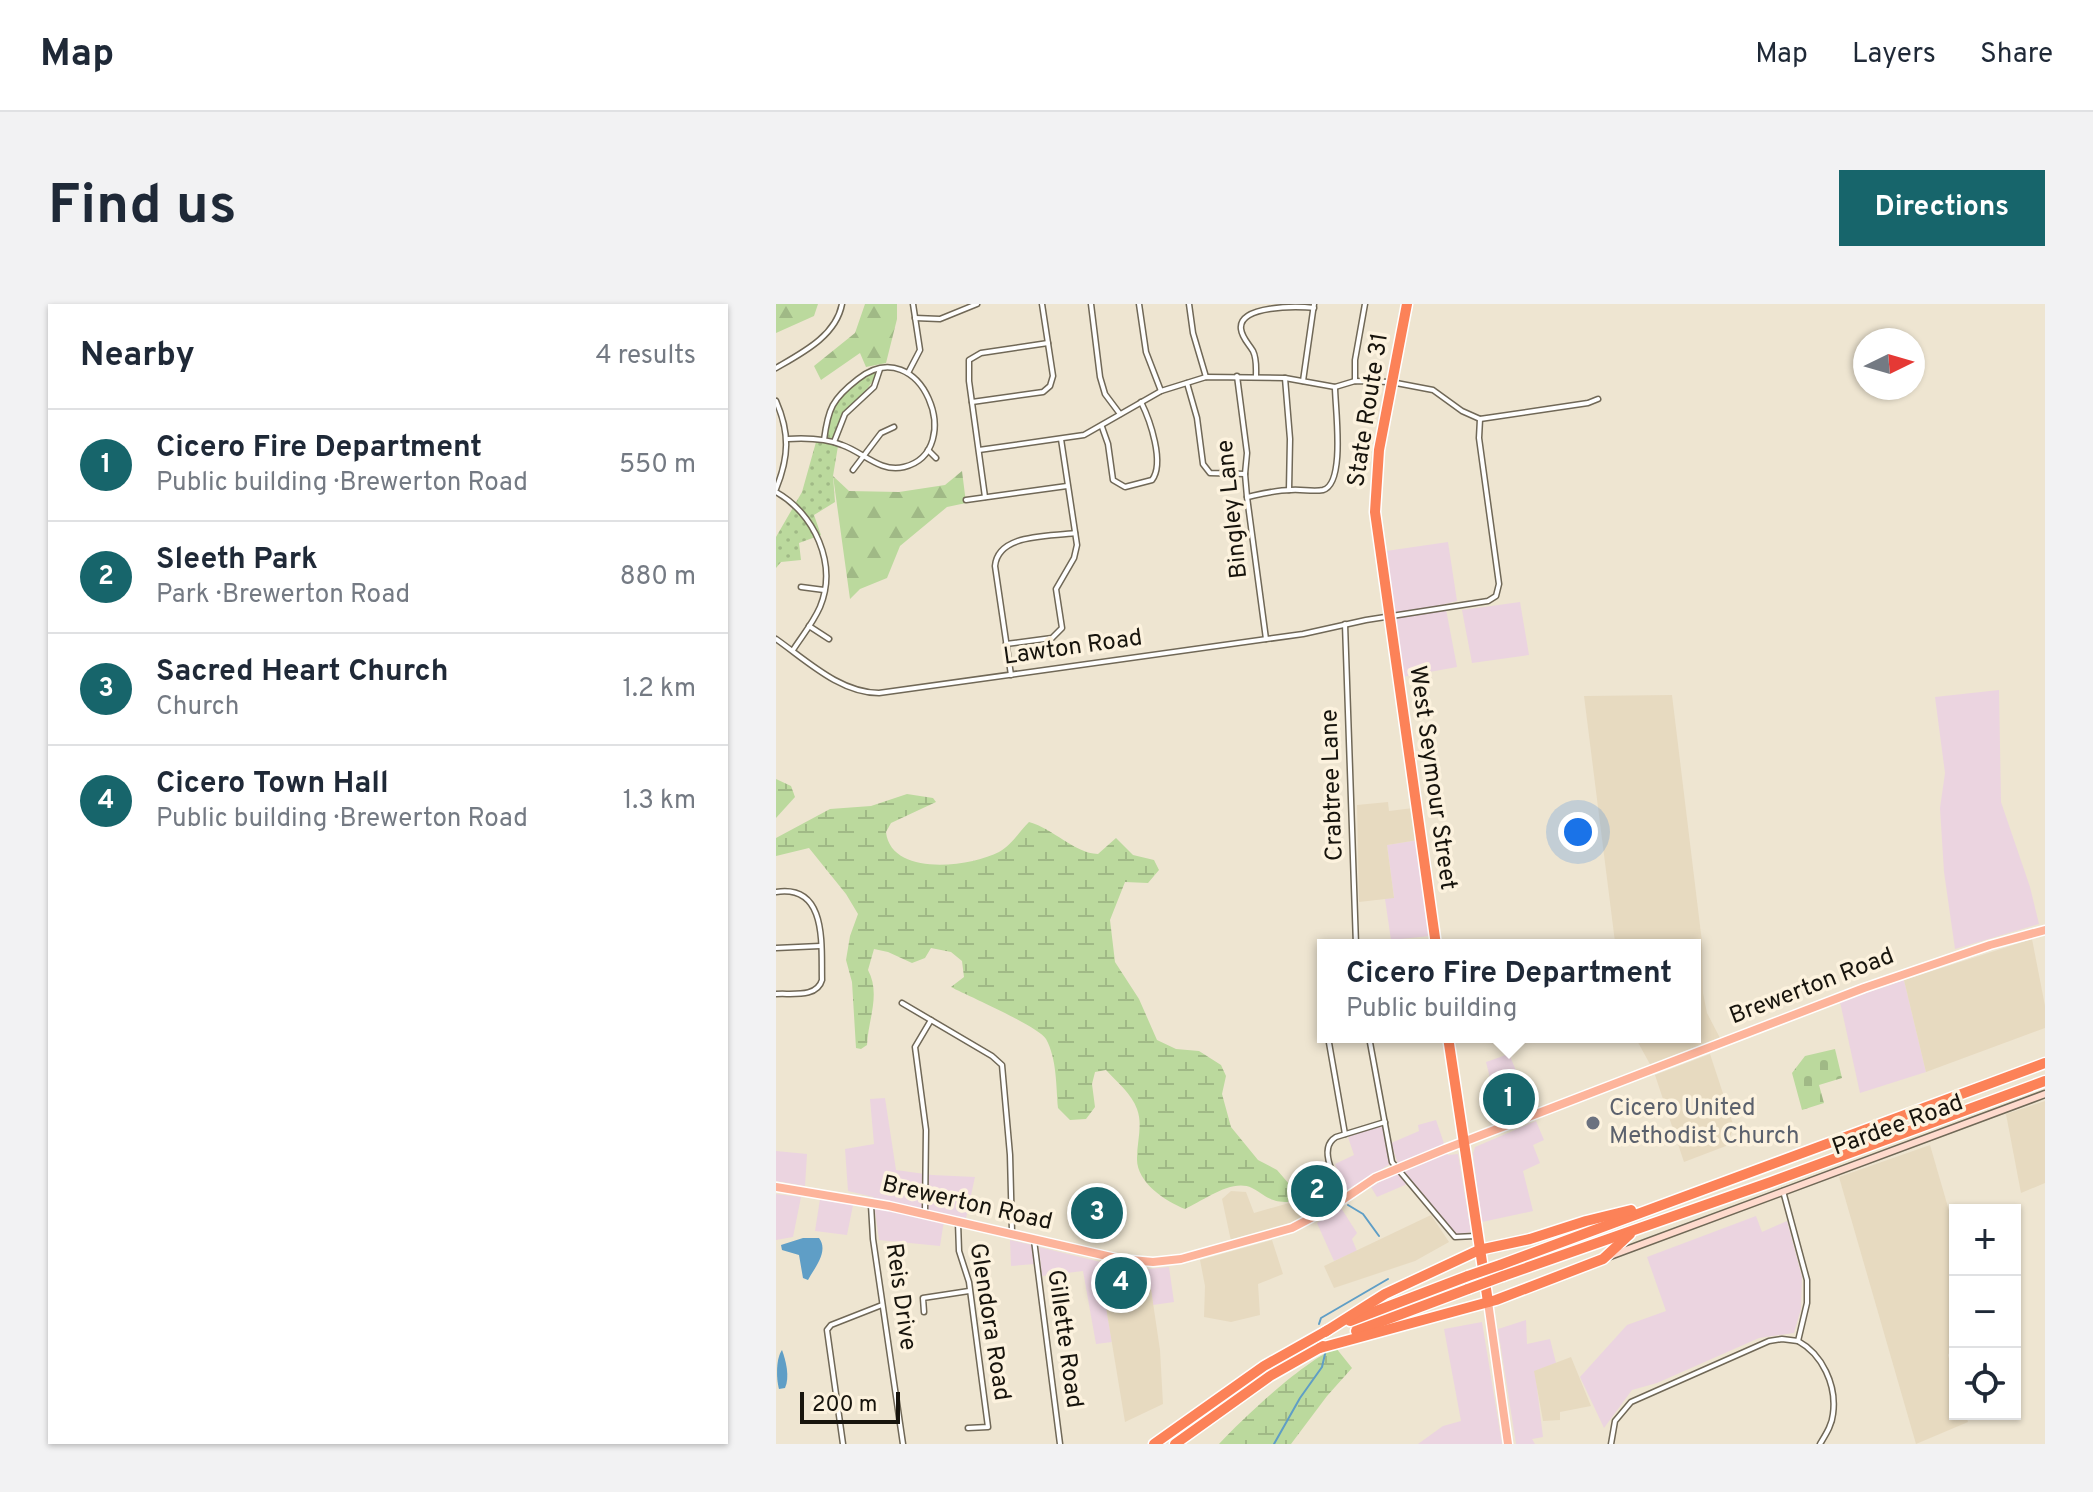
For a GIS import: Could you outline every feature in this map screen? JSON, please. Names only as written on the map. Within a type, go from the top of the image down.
[{"type":"highway","name":"State Route 31","points":[[1389,617],[1375,519],[1375,494],[1379,450],[1407,304]]},
{"type":"highway","name":"West Seymour Street","points":[[1389,617],[1435,939]]},
{"type":"highway","points":[[1449,1043],[1488,1300]]},
{"type":"highway","points":[[1175,1444],[1270,1376],[1367,1326],[1468,1289],[1502,1270],[1672,1200],[2045,1063]]},
{"type":"highway","points":[[1325,1332],[1468,1276],[1502,1270],[1649,1224],[2045,1081]]},
{"type":"highway","points":[[1154,1444],[1264,1366],[1385,1294],[1479,1250],[1672,1200]]},
{"type":"highway","points":[[1320,1348],[1488,1300],[1606,1256],[1625,1245],[1649,1224]]},
{"type":"main road","name":"Brewerton Road","points":[[776,1187],[924,1214],[1135,1262],[1181,1259],[1292,1228],[1395,1168],[1864,988],[1990,945],[2045,930]]},
{"type":"main road","points":[[1488,1300],[1508,1444]]},
{"type":"street","points":[[776,368],[808,348],[833,327],[842,304]]},
{"type":"street","points":[[908,373],[920,350],[913,304]]},
{"type":"street","points":[[915,318],[940,319],[977,304]]},
{"type":"street","points":[[972,402],[1047,390],[1053,376],[1042,304]]},
{"type":"street","points":[[1091,304],[1100,377],[1105,394],[1120,414]]},
{"type":"street","points":[[1139,304],[1146,352],[1161,391]]},
{"type":"street","points":[[1189,304],[1193,333],[1206,377]]},
{"type":"street","points":[[1355,381],[1355,360],[1365,304]]},
{"type":"street","points":[[1256,377],[1255,356],[1241,331],[1245,316],[1252,312],[1314,306],[1303,381]]},
{"type":"street","points":[[985,497],[967,364],[972,356],[1048,343]]},
{"type":"street","points":[[788,439],[834,442],[882,466],[897,468],[913,463],[928,450],[934,428],[931,401],[921,383],[908,373],[893,368],[865,373],[833,402],[824,440]]},
{"type":"street","points":[[834,442],[845,414],[874,387],[880,369]]},
{"type":"street","name":"Bingley Lane","points":[[1237,376],[1247,453],[1247,497],[1266,639]]},
{"type":"street","points":[[979,450],[1084,435],[1161,391],[1206,377],[1285,378],[1335,387],[1355,381],[1391,382],[1433,390],[1462,411],[1480,419],[1598,399]]},
{"type":"street","points":[[1285,378],[1290,439],[1289,490]]},
{"type":"street","points":[[1187,383],[1197,418],[1203,464],[1210,473],[1245,474]]},
{"type":"street","points":[[1247,497],[1289,490],[1323,490],[1330,486],[1335,477],[1338,439],[1335,387]]},
{"type":"street","points":[[776,401],[788,439],[786,463],[776,490],[797,505],[811,523],[821,547],[824,590],[820,607],[793,650]]},
{"type":"street","points":[[1102,427],[1108,444],[1111,473],[1118,485],[1125,487],[1152,480],[1157,467],[1152,428],[1141,402]]},
{"type":"street","name":"Lawton Road","points":[[776,639],[847,687],[866,693],[1303,634],[1345,624],[1481,603],[1493,599],[1499,590],[1479,438],[1480,419]]},
{"type":"street","points":[[853,470],[881,433],[894,427]]},
{"type":"street","points":[[1006,644],[1052,638],[1060,633],[1062,623],[1056,589],[1076,551],[1061,439]]},
{"type":"street","points":[[928,450],[936,458]]},
{"type":"street","points":[[966,500],[1068,486]]},
{"type":"street","points":[[1011,675],[995,566],[997,555],[1003,547],[1014,542],[1075,533]]},
{"type":"street","points":[[801,587],[824,590]]},
{"type":"street","name":"Crabtree Lane","points":[[1345,624],[1356,939]]},
{"type":"street","points":[[809,626],[829,639]]},
{"type":"street","points":[[776,892],[794,893],[812,904],[817,915],[822,980],[818,990],[776,994]]},
{"type":"street","points":[[776,948],[820,946]]},
{"type":"street","points":[[902,1003],[1002,1065],[1010,1155],[1012,1235]]},
{"type":"street","points":[[924,1214],[926,1130],[915,1047],[931,1020]]},
{"type":"street","points":[[1329,1043],[1345,1134]]},
{"type":"street","points":[[1370,1043],[1395,1168],[1455,1237],[1477,1236]]},
{"type":"street","name":"Pardee Road","points":[[1625,1245],[1783,1191],[2045,1094]]},
{"type":"street","points":[[1347,1197],[1327,1149],[1331,1140],[1385,1122]]},
{"type":"street","points":[[1783,1191],[1807,1280],[1807,1303],[1798,1341]]},
{"type":"street","name":"Reis Drive","points":[[870,1203],[903,1444]]},
{"type":"street","name":"Glendora Road","points":[[958,1222],[959,1251],[970,1291],[988,1427],[968,1428]]},
{"type":"street","name":"Gillette Road","points":[[1034,1240],[1060,1444]]},
{"type":"street","points":[[924,1312],[923,1298],[970,1291]]},
{"type":"street","points":[[843,1444],[828,1334],[831,1325],[882,1305]]},
{"type":"street","points":[[1611,1444],[1615,1421],[1631,1402],[1769,1341],[1798,1341],[1821,1360],[1833,1397],[1831,1424],[1820,1444]]},
{"type":"shaded area","points":[[1448,542],[1457,601],[1445,604],[1457,667],[1402,677],[1386,551]]},
{"type":"shaded area","points":[[1520,602],[1529,655],[1472,663],[1462,610]]},
{"type":"shaded area","points":[[1999,690],[2001,802],[2030,887],[2039,924],[1955,949],[1944,872],[1940,808],[1945,773],[1935,697]]},
{"type":"shaded area","points":[[1672,695],[1702,942],[1703,993],[1707,1013],[1720,1038],[1651,1066],[1638,1043],[1701,1043],[1701,939],[1615,939],[1584,696]]},
{"type":"shaded area","points":[[1388,802],[1389,811],[1413,808],[1418,840],[1387,845],[1394,898],[1359,902],[1357,805]]},
{"type":"shaded area","points":[[1418,840],[1430,936],[1391,939],[1385,899],[1394,897],[1387,845]]},
{"type":"shaded area","points":[[2032,939],[2045,1006],[2045,1028],[1926,1072],[1904,980]]},
{"type":"shaded area","points":[[1904,980],[1926,1072],[1860,1093],[1840,1002]]},
{"type":"shaded area","points":[[1509,1054],[1518,1075],[1527,1085],[1535,1109],[1501,1122],[1486,1062]]},
{"type":"shaded area","points":[[1710,1054],[1734,1127],[1726,1146],[1684,1162],[1655,1075]]},
{"type":"shaded area","points":[[885,1098],[896,1170],[975,1177],[966,1218],[945,1214],[940,1246],[879,1240],[873,1197],[848,1191],[845,1149],[874,1144],[870,1099]]},
{"type":"shaded area","points":[[2045,1101],[2045,1183],[2021,1193],[2006,1114]]},
{"type":"shaded area","points":[[1436,1120],[1448,1155],[1458,1154],[1471,1232],[1457,1235],[1412,1182],[1377,1197],[1371,1187],[1400,1170],[1391,1143],[1419,1131],[1418,1125]]},
{"type":"shaded area","points":[[1536,1121],[1544,1140],[1533,1145],[1540,1163],[1523,1171],[1533,1211],[1482,1222],[1473,1154],[1475,1147]]},
{"type":"shaded area","points":[[1382,1124],[1390,1164],[1347,1190],[1335,1164],[1354,1155],[1348,1137]]},
{"type":"shaded area","points":[[1930,1145],[1949,1211],[1949,1420],[1968,1422],[1916,1444],[1839,1177]]},
{"type":"shaded area","points":[[776,1151],[807,1154],[805,1186],[776,1181]]},
{"type":"shaded area","points":[[1231,1191],[1246,1192],[1254,1213],[1296,1201],[1303,1220],[1231,1241],[1222,1199]]},
{"type":"shaded area","points":[[776,1194],[801,1197],[793,1237],[776,1240]]},
{"type":"shaded area","points":[[820,1199],[853,1205],[847,1235],[815,1231]]},
{"type":"shaded area","points":[[1341,1208],[1357,1233],[1352,1239],[1357,1251],[1334,1261],[1317,1223]]},
{"type":"shaded area","points":[[1431,1215],[1449,1242],[1415,1261],[1334,1288],[1324,1266]]},
{"type":"shaded area","points":[[1756,1216],[1762,1232],[1787,1221],[1802,1277],[1801,1309],[1794,1333],[1759,1338],[1657,1383],[1632,1390],[1604,1428],[1580,1377],[1627,1325],[1666,1311],[1647,1257]]},
{"type":"shaded area","points":[[1010,1240],[1032,1245],[1035,1264],[1011,1266]]},
{"type":"shaded area","points":[[1272,1240],[1283,1274],[1258,1284],[1260,1315],[1231,1322],[1204,1317],[1205,1286],[1200,1260]]},
{"type":"shaded area","points":[[1039,1247],[1113,1265],[1117,1293],[1104,1295],[1112,1342],[1096,1344],[1083,1271],[1042,1276]]},
{"type":"shaded area","points":[[1113,1265],[1148,1269],[1160,1350],[1163,1404],[1125,1422],[1104,1295],[1117,1293]]},
{"type":"shaded area","points":[[1169,1267],[1174,1302],[1153,1305],[1148,1269]]},
{"type":"shaded area","points":[[1526,1320],[1527,1344],[1550,1339],[1556,1363],[1535,1371],[1543,1437],[1532,1439],[1535,1444],[1516,1444],[1498,1329]]},
{"type":"shaded area","points":[[1482,1322],[1502,1444],[1418,1444],[1443,1426],[1461,1421],[1444,1329]]},
{"type":"shaded area","points":[[1571,1357],[1591,1406],[1560,1412],[1560,1420],[1543,1421],[1534,1371]]},
{"type":"green space","points":[[776,304],[818,304],[814,316],[776,333]]},
{"type":"green space","points":[[865,304],[897,304],[897,319],[886,363],[866,367],[860,353],[821,380],[814,366],[855,333]]},
{"type":"green space","points":[[877,373],[845,414],[836,433],[833,445],[838,446],[833,476],[835,502],[814,515],[821,535],[799,543],[801,560],[781,562],[776,568],[776,537],[802,492],[816,442],[825,443],[832,408],[858,380]]},
{"type":"green space","points":[[962,471],[966,503],[947,507],[900,546],[887,578],[860,589],[850,599],[833,476],[849,491],[899,492],[945,485]]},
{"type":"green space","points":[[776,779],[791,786],[795,797],[776,818]]},
{"type":"green space","points":[[907,794],[933,798],[936,802],[891,823],[886,832],[891,846],[902,856],[916,862],[952,864],[986,857],[1008,846],[1029,822],[1089,853],[1098,854],[1116,838],[1133,855],[1154,860],[1159,870],[1148,883],[1125,882],[1110,920],[1115,962],[1139,999],[1157,1040],[1176,1049],[1199,1051],[1221,1065],[1226,1076],[1222,1094],[1231,1127],[1258,1160],[1277,1170],[1290,1185],[1288,1202],[1272,1200],[1244,1186],[1227,1188],[1185,1209],[1161,1196],[1146,1183],[1138,1167],[1139,1115],[1135,1103],[1123,1088],[1106,1070],[1095,1072],[1092,1084],[1095,1107],[1086,1119],[1070,1120],[1058,1108],[1054,1064],[1046,1039],[1017,1019],[951,987],[964,977],[962,961],[951,952],[931,948],[925,958],[912,963],[874,949],[868,970],[874,998],[867,1045],[856,1048],[852,982],[846,960],[858,914],[809,848],[776,856],[776,838],[830,809],[871,806]]},
{"type":"green space","points":[[1835,1049],[1842,1078],[1819,1085],[1824,1103],[1802,1110],[1792,1073],[1805,1056]]},
{"type":"green space","points":[[1309,1185],[1336,1198],[1318,1209]]},
{"type":"green space","points":[[1336,1348],[1352,1368],[1291,1444],[1219,1444],[1291,1377]]},
{"type":"water","points":[[803,1238],[819,1238],[822,1243],[820,1259],[808,1280],[803,1278],[799,1255],[782,1250],[781,1245]]},
{"type":"water","points":[[782,1350],[787,1379],[785,1388],[779,1389],[777,1368]]},
{"type":"waterway","points":[[1298,1176],[1335,1195]]},
{"type":"waterway","points":[[1348,1205],[1363,1214],[1379,1236]]},
{"type":"waterway","points":[[1319,1324],[1321,1318],[1388,1279]]},
{"type":"waterway","points":[[1274,1444],[1322,1367],[1325,1354]]},
{"type":"place","name":"Cicero Fire Department","points":[[1509,1099]]},
{"type":"place","name":"Cicero United Methodist Church","points":[[1593,1123]]},
{"type":"place","name":"Sleeth Park","points":[[1317,1191]]},
{"type":"place","name":"Sacred Heart Church","points":[[1097,1213]]},
{"type":"place","name":"Cicero Town Hall","points":[[1121,1283]]}]
